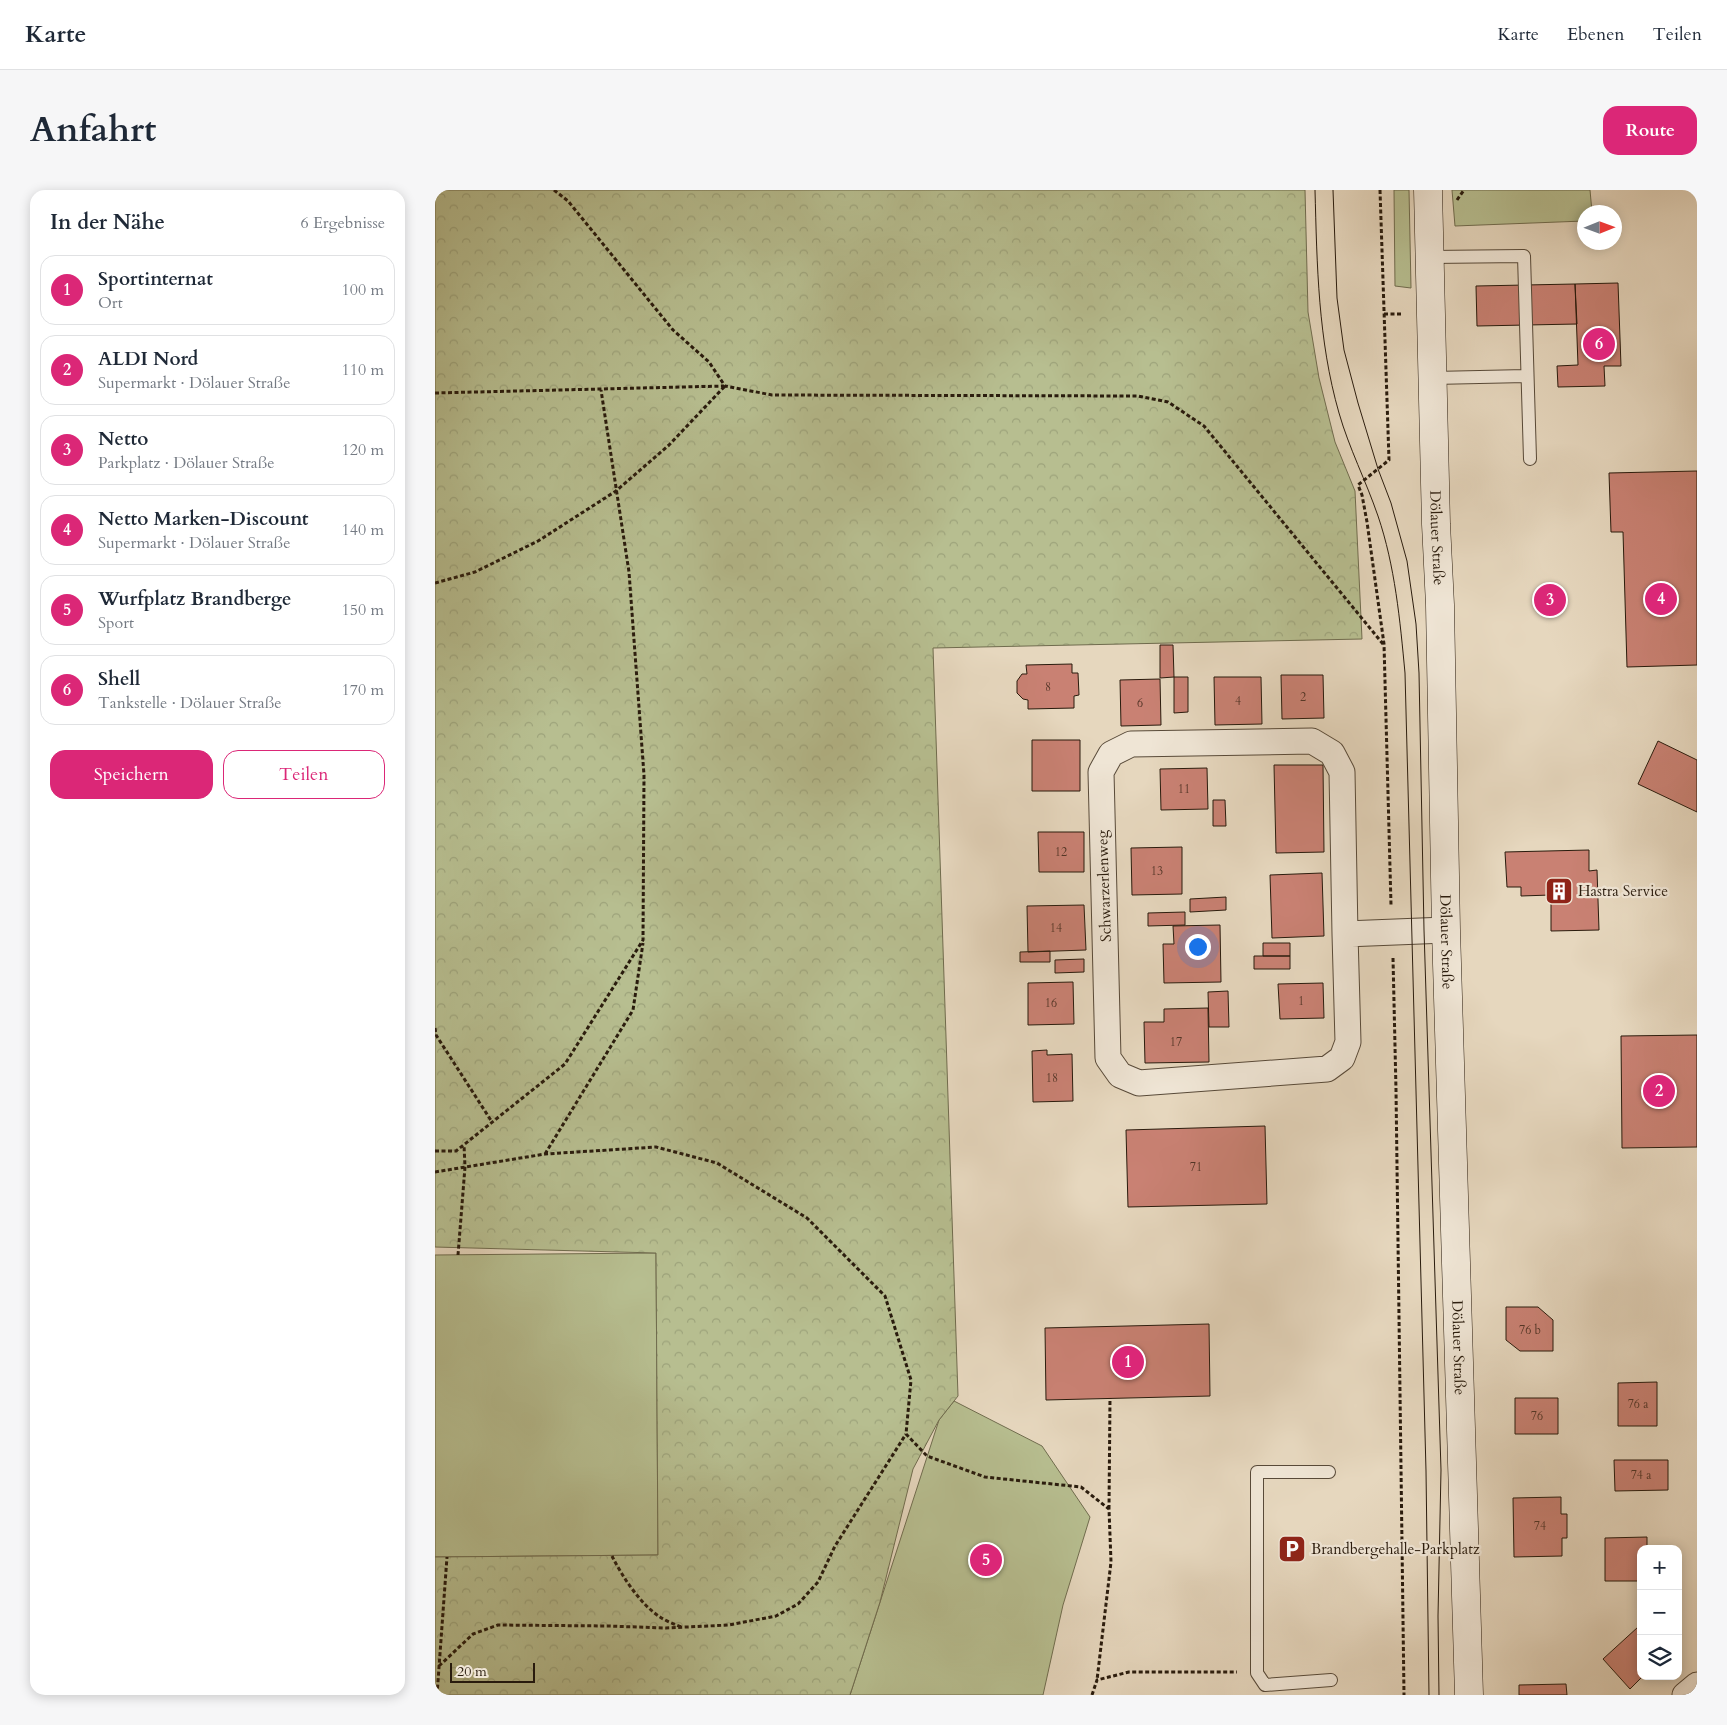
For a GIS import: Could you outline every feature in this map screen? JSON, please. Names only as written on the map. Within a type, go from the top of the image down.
[{"type":"main road","name":"Dölauer Straße","points":[[1428,190],[1436,524],[1440,605],[1446,930],[1469,1695]]},
{"type":"street","name":"Schwarzerlenweg","points":[[1312,741],[1332,753],[1342,772],[1345,934],[1348,1042],[1342,1058],[1327,1069],[1139,1083],[1120,1075],[1108,1058],[1101,772],[1111,754],[1131,744],[1312,741]]},
{"type":"street","points":[[1345,934],[1446,930]]},
{"type":"street","points":[[1685,1695],[1697,1685]]},
{"type":"lane","points":[[1430,257],[1524,256],[1530,459]]},
{"type":"lane","points":[[1433,378],[1527,376]]},
{"type":"lane","points":[[1329,1472],[1257,1472],[1257,1673],[1265,1685],[1331,1680]]},
{"type":"path","points":[[554,190],[568,201],[673,330],[709,362],[725,386]]},
{"type":"path","points":[[1379,190],[1389,460],[1358,485],[1362,495],[1367,522],[1384,644],[1396,1090],[1404,1695]]},
{"type":"path","points":[[435,583],[475,572],[538,541],[616,490],[669,444],[725,386]]},
{"type":"path","points":[[435,393],[725,386],[772,395],[1138,396],[1168,402],[1204,426],[1384,644]]},
{"type":"path","points":[[545,1154],[633,1010],[643,940],[644,775],[629,572],[601,390]]},
{"type":"path","points":[[435,1151],[456,1151],[565,1064],[643,940]]},
{"type":"path","points":[[435,1028],[436,1035],[492,1122]]},
{"type":"path","points":[[458,1255],[465,1167],[464,1145]]},
{"type":"path","points":[[435,1172],[545,1154],[656,1148],[717,1163],[807,1218],[885,1296],[911,1380],[906,1434],[835,1546],[818,1582],[798,1604],[776,1616],[729,1625],[681,1627],[498,1625],[473,1634],[439,1666]]},
{"type":"path","points":[[1092,1695],[1097,1680],[1111,1562],[1109,1509],[1110,1398]]},
{"type":"path","points":[[906,1434],[927,1456],[985,1477],[1081,1487],[1109,1509]]},
{"type":"path","points":[[612,1556],[621,1576],[641,1598],[659,1616],[681,1627]]},
{"type":"path","points":[[437,1695],[447,1557]]},
{"type":"path","points":[[1097,1680],[1129,1672],[1257,1673]]},
{"type":"green space","points":[[435,190],[1305,190],[1308,312],[1319,378],[1335,442],[1355,491],[1362,639],[933,648],[958,1396],[939,1420],[913,1469],[880,1602],[850,1695],[435,1695],[435,1557],[658,1555],[656,1253],[435,1247]]},
{"type":"green space","points":[[1394,190],[1409,190],[1411,288],[1395,286]]},
{"type":"green space","points":[[1452,190],[1590,190],[1591,205],[1577,205],[1577,221],[1455,226]]},
{"type":"green space","points":[[656,1253],[658,1555],[435,1557],[435,1255]]},
{"type":"green space","points":[[954,1401],[1042,1446],[1090,1517],[1063,1605],[1043,1695],[850,1695],[939,1420]]},
{"type":"building","points":[[1618,283],[1621,366],[1604,366],[1605,386],[1558,387],[1557,366],[1578,365],[1575,284]]},
{"type":"building","points":[[1575,284],[1577,324],[1477,326],[1476,286]]},
{"type":"building","points":[[1697,471],[1697,665],[1627,667],[1623,532],[1611,532],[1609,473]]},
{"type":"building","points":[[1160,645],[1173,645],[1174,677],[1160,678]]},
{"type":"building","points":[[1072,664],[1072,673],[1078,673],[1079,695],[1074,696],[1074,708],[1028,709],[1028,700],[1023,699],[1017,693],[1017,681],[1022,674],[1027,674],[1026,665]]},
{"type":"building","points":[[1281,675],[1323,675],[1324,718],[1282,719]]},
{"type":"building","points":[[1174,677],[1188,677],[1188,712],[1174,713]]},
{"type":"building","points":[[1214,677],[1261,677],[1262,724],[1215,725]]},
{"type":"building","points":[[1160,679],[1161,725],[1121,726],[1120,680]]},
{"type":"building","points":[[1032,740],[1080,740],[1080,791],[1032,791]]},
{"type":"building","points":[[1658,741],[1697,760],[1697,812],[1638,784]]},
{"type":"building","points":[[1274,765],[1323,765],[1324,852],[1276,853]]},
{"type":"building","points":[[1207,768],[1208,809],[1161,810],[1160,769]]},
{"type":"building","points":[[1213,800],[1225,800],[1226,826],[1213,826]]},
{"type":"building","points":[[1038,832],[1084,832],[1084,872],[1039,872]]},
{"type":"building","points":[[1182,847],[1182,894],[1132,895],[1131,848]]},
{"type":"building","name":"Hastra Service","points":[[1589,850],[1589,871],[1597,870],[1599,930],[1551,931],[1551,895],[1521,896],[1521,887],[1507,887],[1505,852]]},
{"type":"building","points":[[1322,873],[1324,936],[1272,938],[1270,875]]},
{"type":"building","points":[[1226,897],[1226,910],[1190,912],[1190,899]]},
{"type":"building","points":[[1084,905],[1086,950],[1028,952],[1027,906]]},
{"type":"building","points":[[1185,912],[1185,925],[1148,926],[1148,913]]},
{"type":"building","points":[[1220,925],[1221,982],[1164,983],[1163,944],[1174,944],[1173,926]]},
{"type":"building","points":[[1263,943],[1290,943],[1290,956],[1263,956]]},
{"type":"building","points":[[1050,951],[1050,962],[1020,962],[1020,952]]},
{"type":"building","points":[[1254,956],[1290,956],[1290,969],[1254,969]]},
{"type":"building","points":[[1084,959],[1084,972],[1055,973],[1055,960]]},
{"type":"building","points":[[1073,982],[1074,1024],[1028,1025],[1028,983]]},
{"type":"building","points":[[1323,983],[1324,1018],[1280,1019],[1278,984]]},
{"type":"building","points":[[1228,991],[1229,1027],[1209,1027],[1208,992]]},
{"type":"building","points":[[1208,1008],[1209,1062],[1145,1063],[1144,1022],[1164,1022],[1164,1009]]},
{"type":"building","points":[[1697,1035],[1697,1147],[1622,1148],[1621,1036]]},
{"type":"building","points":[[1047,1050],[1047,1055],[1072,1054],[1073,1101],[1033,1102],[1032,1051]]},
{"type":"building","points":[[1265,1126],[1267,1204],[1128,1207],[1126,1130]]},
{"type":"building","points":[[1506,1307],[1538,1307],[1553,1320],[1553,1351],[1520,1351],[1506,1340]]},
{"type":"building","points":[[1209,1324],[1210,1396],[1046,1400],[1045,1328]]},
{"type":"building","points":[[1657,1382],[1657,1426],[1618,1426],[1618,1383]]},
{"type":"building","points":[[1515,1398],[1558,1398],[1558,1434],[1515,1434]]},
{"type":"building","points":[[1614,1460],[1668,1460],[1668,1490],[1615,1491]]},
{"type":"building","points":[[1561,1497],[1561,1514],[1567,1514],[1567,1538],[1562,1538],[1562,1556],[1514,1557],[1513,1498]]},
{"type":"building","points":[[1647,1537],[1647,1545],[1637,1545],[1637,1581],[1605,1581],[1605,1538]]},
{"type":"building","points":[[1637,1628],[1637,1680],[1639,1680],[1630,1689],[1603,1659]]},
{"type":"building","points":[[1566,1684],[1567,1695],[1519,1695],[1519,1685]]},
{"type":"tram line","points":[[1315,190],[1320,302],[1332,386],[1343,426],[1378,516],[1389,554],[1399,613],[1405,673],[1426,1471],[1429,1695]]},
{"type":"tram line","points":[[1333,190],[1337,298],[1344,350],[1358,403],[1378,469],[1391,503],[1407,561],[1416,624],[1419,673],[1424,930],[1441,1470],[1438,1616],[1439,1695]]},
{"type":"place","name":"Shell","points":[[1599,344]]},
{"type":"place","name":"Netto Marken-Discount","points":[[1661,599]]},
{"type":"place","name":"Netto","points":[[1550,600]]},
{"type":"place","name":"Hastra Service","points":[[1559,891]]},
{"type":"place","name":"ALDI Nord","points":[[1659,1091]]},
{"type":"place","name":"Sportinternat","points":[[1128,1362]]},
{"type":"place","name":"Brandbergehalle-Parkplatz","points":[[1292,1549]]},
{"type":"place","name":"Wurfplatz Brandberge","points":[[986,1560]]}]
